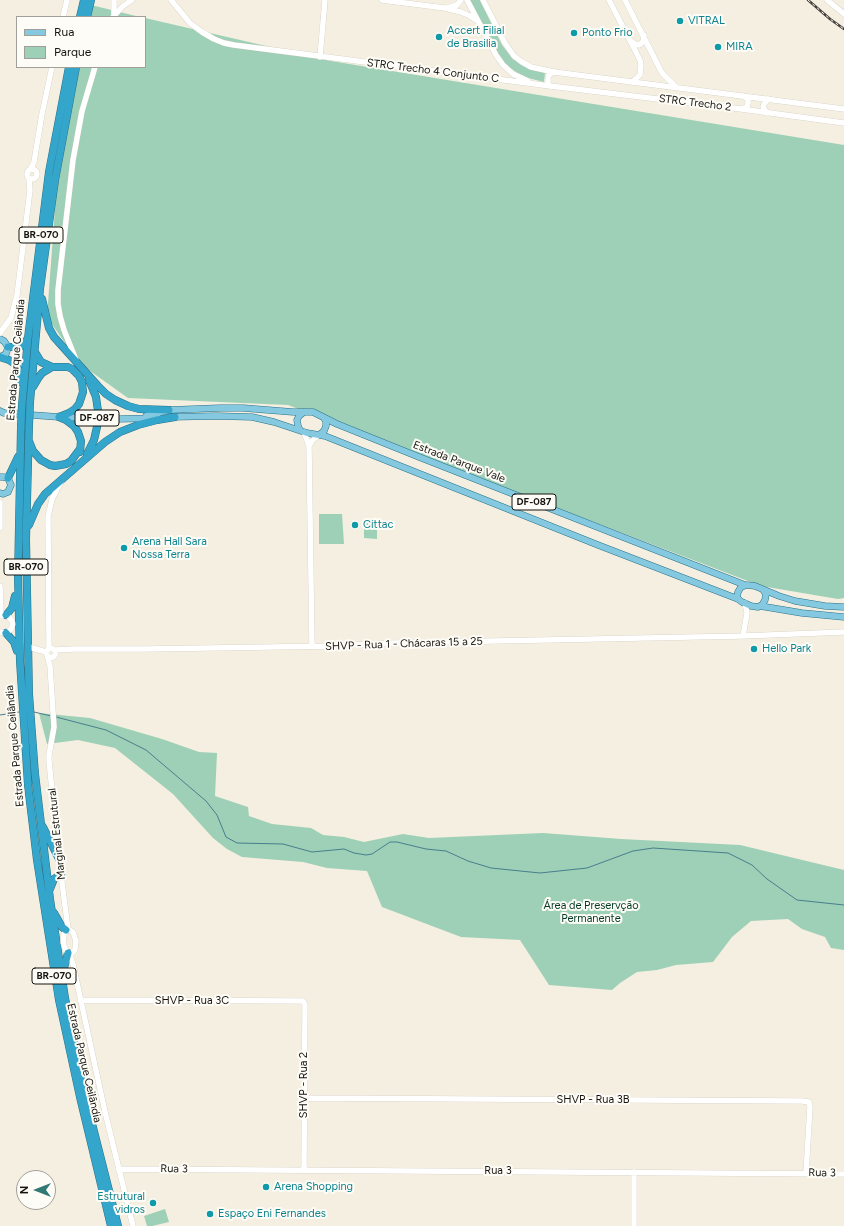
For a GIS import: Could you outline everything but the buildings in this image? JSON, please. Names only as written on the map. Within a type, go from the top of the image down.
[{"type":"highway","points":[[80,16],[84,0]]},
{"type":"highway","points":[[87,16],[91,0]]},
{"type":"highway","name":"Estrada Parque Ceilândia","points":[[26,708],[28,647],[26,539],[30,402],[27,393],[28,338],[49,172],[69,68]]},
{"type":"highway","name":"Estrada Parque Ceilândia","points":[[76,68],[55,180],[40,289],[35,352],[27,393],[22,405],[18,576],[20,661],[50,902],[62,978],[85,1096],[118,1226]]},
{"type":"highway","points":[[40,289],[44,312],[49,328],[54,337],[106,394],[128,406],[139,409],[169,410]]},
{"type":"highway","points":[[4,342],[19,347],[24,344],[28,338]]},
{"type":"highway","points":[[35,352],[41,362],[52,367]]},
{"type":"highway","points":[[0,357],[15,364],[27,393]]},
{"type":"highway","points":[[77,362],[93,388],[99,418],[90,450],[81,462]]},
{"type":"highway","points":[[27,393],[42,373],[52,367],[63,366],[72,370],[79,376],[84,392],[75,409],[69,413],[59,416]]},
{"type":"highway","points":[[59,416],[74,426],[78,432],[81,462]]},
{"type":"highway","points":[[26,539],[30,520],[45,494],[105,442],[120,432],[143,424],[175,417]]},
{"type":"highway","points":[[28,440],[37,456],[46,463],[55,466],[66,464],[71,461],[80,449]]},
{"type":"highway","points":[[8,478],[20,453]]},
{"type":"highway","points":[[2,615],[12,608],[15,601],[18,576]]},
{"type":"highway","points":[[3,632],[14,642],[20,661]]},
{"type":"highway","name":"Estrada Parque Ceilândia","points":[[28,722],[28,785],[37,860],[55,980],[80,1097],[111,1226]]},
{"type":"highway","points":[[40,820],[55,854],[59,859]]},
{"type":"highway","points":[[61,874],[54,879],[51,886],[50,902],[59,922],[67,930]]},
{"type":"highway","points":[[62,978],[65,962],[70,953]]},
{"type":"main road","points":[[0,357],[6,354],[4,342]]},
{"type":"main road","name":"DF-087","points":[[134,419],[169,410],[234,407],[313,412],[324,418]]},
{"type":"main road","points":[[302,431],[298,426],[297,420],[304,412]]},
{"type":"main road","name":"DF-087","points":[[1,413],[134,419],[175,417],[252,417],[274,422],[319,435],[745,603],[802,614],[844,617]]},
{"type":"main road","points":[[319,435],[324,432],[326,426],[324,418]]},
{"type":"main road","name":"Estrada Parque Vale","points":[[324,418],[419,457],[745,585]]},
{"type":"main road","points":[[0,477],[3,476],[8,478],[11,485],[8,492],[3,494],[0,493]]},
{"type":"main road","points":[[738,599],[738,592],[741,587],[745,585]]},
{"type":"main road","name":"DF-087","points":[[745,585],[755,586],[795,601],[825,606],[844,607]]},
{"type":"main road","points":[[758,606],[764,603],[766,598],[766,594],[763,590]]},
{"type":"street","points":[[63,16],[67,0]]},
{"type":"street","points":[[81,0],[82,9]]},
{"type":"street","points":[[114,0],[114,16]]},
{"type":"street","points":[[114,16],[123,6],[132,0]]},
{"type":"street","points":[[320,57],[324,0]]},
{"type":"street","points":[[382,0],[445,8],[468,15],[477,21]]},
{"type":"street","points":[[445,8],[457,4],[461,0]]},
{"type":"street","points":[[467,0],[496,55],[503,65],[513,74],[523,79],[548,86],[549,75],[554,72]]},
{"type":"street","name":"STRC Trecho 2","points":[[483,0],[505,43],[514,56],[531,67],[554,72],[844,109]]},
{"type":"street","points":[[609,0],[641,65],[640,75],[632,82]]},
{"type":"street","points":[[625,0],[662,72],[676,87]]},
{"type":"street","points":[[827,0],[844,14]]},
{"type":"street","name":"STRC Trecho 4 Conjunto C","points":[[170,1],[190,23],[202,32],[224,43],[320,57],[548,86]]},
{"type":"street","points":[[630,40],[634,44],[639,45],[643,42],[644,35]]},
{"type":"street","points":[[32,179],[27,174],[32,170],[34,162],[52,68]]},
{"type":"street","points":[[77,362],[60,316],[58,290],[73,160],[82,111],[95,68]]},
{"type":"street","name":"STRC Trecho 2","points":[[548,86],[741,109],[844,124]]},
{"type":"street","points":[[741,109],[745,108],[748,103],[748,99],[743,96]]},
{"type":"street","points":[[767,113],[763,107],[768,99]]},
{"type":"street","points":[[4,342],[2,331],[11,318],[17,295],[30,190],[32,179],[36,175],[32,170]]},
{"type":"street","points":[[302,431],[309,446],[312,646]]},
{"type":"street","points":[[309,446],[319,435]]},
{"type":"street","points":[[28,647],[51,653],[48,517],[52,499],[66,475]]},
{"type":"street","points":[[0,528],[0,503],[8,492]]},
{"type":"street","points":[[0,586],[2,615],[11,618],[13,624],[11,629],[3,632]]},
{"type":"street","points":[[743,636],[747,618],[745,603]]},
{"type":"street","points":[[747,618],[758,606]]},
{"type":"street","name":"SHVP - Rua 1 - Chácaras 15 a 25","points":[[51,653],[65,650],[312,646],[743,636],[844,632]]},
{"type":"street","name":"Marginal Estrutural","points":[[51,653],[50,666],[54,727],[49,755],[67,930]]},
{"type":"street","points":[[70,953],[76,948],[76,941],[73,932],[67,930],[64,934],[64,948],[70,953],[73,964],[118,1169],[133,1226]]},
{"type":"street","name":"SHVP - Rua 3C","points":[[80,1000],[303,1001]]},
{"type":"street","name":"SHVP - Rua 2","points":[[303,1001],[305,1004],[304,1170]]},
{"type":"street","name":"SHVP - Rua 3B","points":[[304,1098],[809,1102],[806,1173]]},
{"type":"street","name":"Rua 3","points":[[118,1169],[844,1174]]},
{"type":"street","points":[[634,1172],[634,1226]]},
{"type":"green space","points":[[469,0],[480,0],[502,45],[513,59],[545,73],[544,82],[524,77],[507,66],[495,50]]},
{"type":"green space","points":[[87,4],[136,16],[84,16]]},
{"type":"green space","points":[[146,18],[331,61],[844,145],[844,598],[838,599],[761,586],[288,405],[128,398],[79,363],[47,317],[59,155],[75,68],[146,68]]},
{"type":"green space","points":[[319,514],[342,514],[344,544],[319,544]]},
{"type":"green space","points":[[364,522],[377,522],[377,539],[364,538]]},
{"type":"green space","name":"Área de Preservção Permanente","points":[[39,713],[90,718],[162,739],[199,752],[217,753],[215,796],[248,807],[249,816],[272,824],[311,828],[323,835],[344,837],[364,842],[403,834],[429,838],[543,833],[621,839],[740,845],[844,870],[844,950],[831,948],[825,937],[802,929],[788,919],[751,921],[732,937],[713,962],[676,965],[657,970],[637,972],[612,990],[549,985],[520,940],[461,937],[382,907],[367,871],[327,868],[303,862],[242,857],[227,849],[213,838],[173,794],[115,748],[78,740],[47,744]]},
{"type":"green space","points":[[165,1209],[169,1222],[147,1226],[144,1216]]},
{"type":"waterway","points":[[0,715],[19,712]]},
{"type":"waterway","points":[[34,712],[51,716]]},
{"type":"waterway","points":[[56,717],[106,730],[146,750],[206,801],[217,815],[226,837],[237,843],[283,844],[312,852],[344,849],[354,853],[366,855],[372,854],[390,842],[397,842],[426,849],[446,851],[468,861],[491,868],[540,873],[587,868],[633,851],[653,848],[728,853],[752,865],[767,879],[797,900],[844,905]]},
{"type":"railway","points":[[808,0],[844,29]]},
{"type":"place","name":"VITRAL","points":[[680,21]]},
{"type":"place","name":"Ponto Frio","points":[[574,33]]},
{"type":"place","name":"Accert Filial de Brasilia","points":[[439,37]]},
{"type":"place","name":"MIRA","points":[[718,47]]},
{"type":"place","name":"Cittac","points":[[355,525]]},
{"type":"place","name":"Arena Hall Sara Nossa Terra","points":[[124,548]]},
{"type":"place","name":"Hello Park","points":[[754,649]]},
{"type":"place","name":"Arena Shopping","points":[[266,1187]]},
{"type":"place","name":"Estrutural vidros","points":[[153,1203]]},
{"type":"place","name":"Espaço Eni Fernandes","points":[[210,1214]]}]
